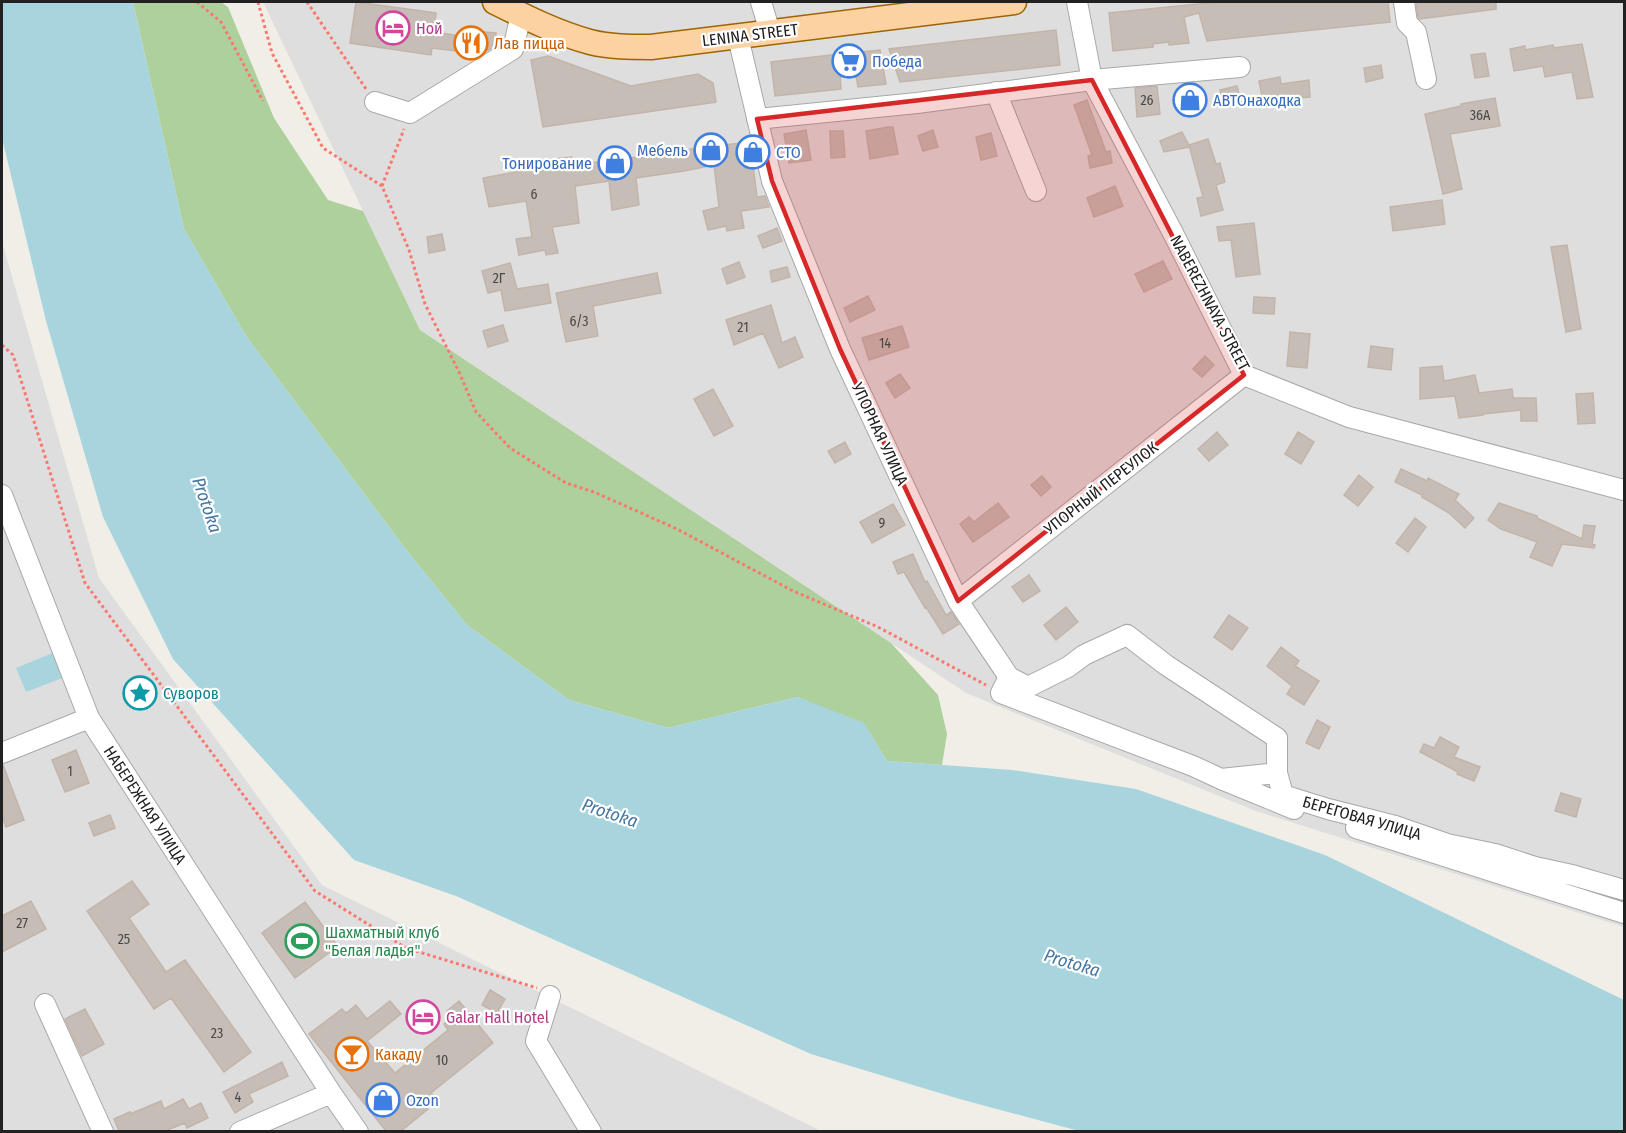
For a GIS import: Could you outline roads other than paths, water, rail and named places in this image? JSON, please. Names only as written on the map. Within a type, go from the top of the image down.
[{"type":"main road","name":"LENINA STREET","points":[[495,2],[521,15],[589,41],[616,46],[651,47],[983,3],[1014,2]]},
{"type":"street","points":[[761,2],[770,32]]},
{"type":"street","name":"NABEREZHNAYA STREET","points":[[1077,2],[1092,80],[1173,233],[1244,375],[1349,417],[1624,490]]},
{"type":"street","points":[[1404,2],[1407,23],[1416,32],[1426,79]]},
{"type":"street","points":[[375,102],[410,113],[513,49],[521,15]]},
{"type":"street","name":"УПОРНАЯ УЛИЦА","points":[[738,37],[772,181],[840,349],[958,601],[1005,685]]},
{"type":"street","points":[[757,119],[917,103],[1092,80],[1240,67]]},
{"type":"street","points":[[996,92],[1036,191]]},
{"type":"street","name":"УПОРНЫЙ ПЕРЕУЛОК","points":[[958,601],[1244,375]]},
{"type":"street","name":"НАБЕРЕЖНАЯ УЛИЦА","points":[[2,495],[89,718],[331,1093]]},
{"type":"street","name":"БЕРЕГОВАЯ УЛИЦА","points":[[1005,685],[1028,687],[1068,667],[1084,655],[1126,635],[1166,665],[1277,738],[1277,773],[1283,795],[1328,809],[1395,825],[1447,844],[1495,854],[1624,890]]},
{"type":"street","points":[[1005,685],[1288,807],[1624,913]]},
{"type":"street","points":[[2,753],[89,718]]},
{"type":"street","points":[[1221,779],[1277,773]]},
{"type":"street","points":[[550,996],[536,1041],[591,1131]]},
{"type":"street","points":[[45,1004],[103,1131]]},
{"type":"street","points":[[240,1131],[331,1093],[358,1131]]},
{"type":"water","name":"Protoka","points":[[2,2],[133,2],[184,229],[246,336],[404,547],[467,625],[569,700],[668,728],[798,697],[864,723],[887,761],[1012,770],[1136,789],[1325,855],[1624,1000],[1624,1131],[1079,1131],[956,1098],[811,1054],[456,896],[354,860],[173,659],[103,517],[46,321],[2,138]]},
{"type":"water","points":[[55,652],[65,677],[26,692],[16,668]]},
{"type":"place","name":"Ной","points":[[393,28]]},
{"type":"place","name":"Лав пицца","points":[[471,43]]},
{"type":"place","name":"Победа","points":[[849,61]]},
{"type":"place","name":"АВТОнаходка","points":[[1190,100]]},
{"type":"place","name":"Мебель","points":[[711,150]]},
{"type":"place","name":"СТО","points":[[753,152]]},
{"type":"place","name":"Тонирование","points":[[615,163]]},
{"type":"place","name":"Суворов","points":[[140,693]]},
{"type":"place","name":"Шахматный клуб \"Белая ладья\"","points":[[302,941]]},
{"type":"place","name":"Galar Hall Hotel","points":[[423,1017]]},
{"type":"place","name":"Какаду","points":[[352,1054]]},
{"type":"place","name":"Ozon","points":[[383,1100]]}]
